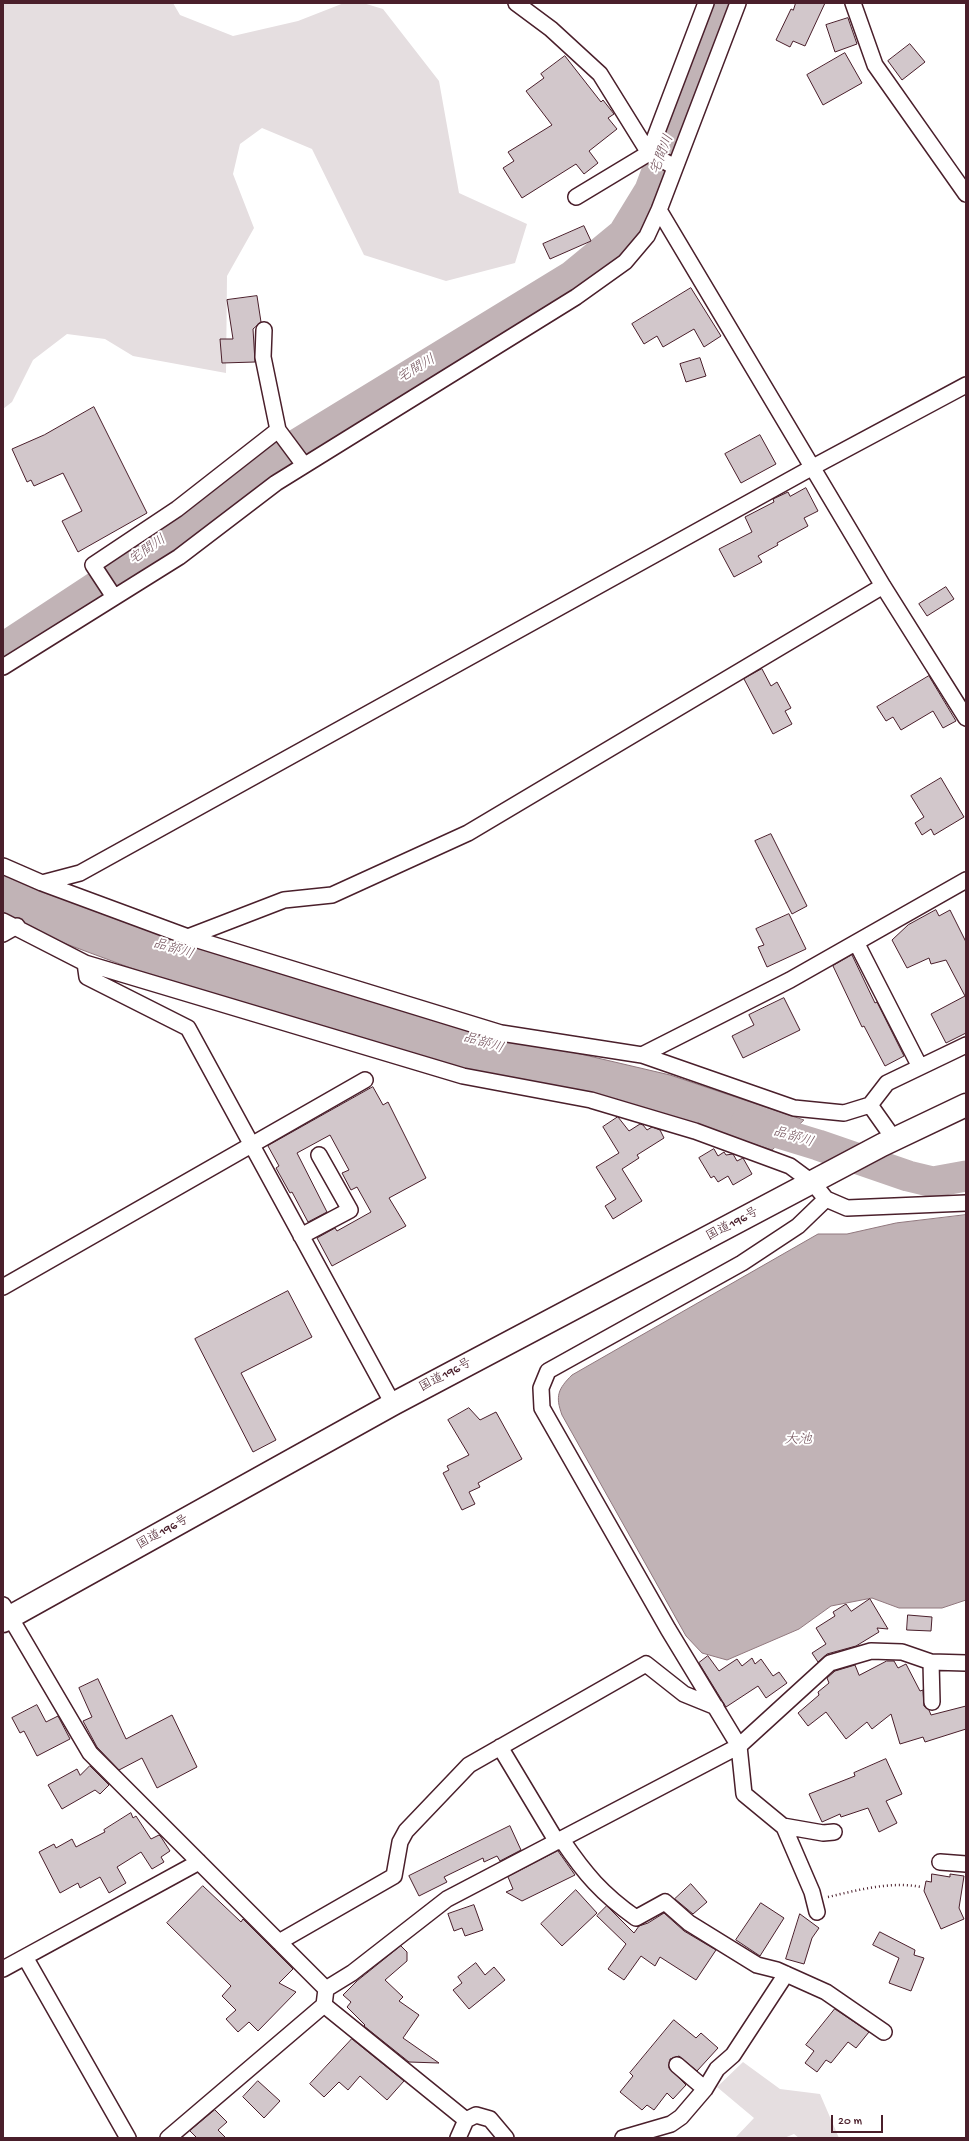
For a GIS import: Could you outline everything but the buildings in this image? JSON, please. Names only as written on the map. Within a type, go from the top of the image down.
[{"type":"highway","name":"国道196号","points":[[888,1142],[966,1090]]},
{"type":"highway","name":"国道196号","points":[[5,1615],[393,1404],[819,1191],[842,1166],[888,1142],[966,1105]]},
{"type":"street","points":[[516,3],[551,29],[600,74],[651,154],[672,166]]},
{"type":"street","points":[[576,197],[651,154],[706,3]]},
{"type":"street","points":[[3,667],[179,557],[276,483],[576,297],[625,262],[647,236],[659,210],[672,166],[738,3]]},
{"type":"street","points":[[853,3],[875,65],[966,194]]},
{"type":"street","points":[[659,210],[883,586],[966,718]]},
{"type":"street","points":[[264,330],[263,357],[279,431],[304,465]]},
{"type":"street","points":[[42,883],[80,873],[813,467],[966,385]]},
{"type":"street","points":[[114,597],[93,565],[178,510],[279,431]]},
{"type":"street","points":[[188,937],[284,900],[332,895],[468,833],[883,586]]},
{"type":"street","points":[[3,866],[42,883],[188,937],[501,1033],[642,1055],[794,1108],[844,1112],[870,1105],[886,1083],[966,1045]]},
{"type":"street","points":[[642,1055],[790,980],[857,944],[966,880]]},
{"type":"street","points":[[3,920],[85,963],[463,1076],[591,1100],[695,1131],[790,1166],[819,1191],[848,1208],[966,1202]]},
{"type":"street","points":[[3,934],[17,926]]},
{"type":"street","points":[[857,944],[920,1067]]},
{"type":"street","points":[[85,963],[87,976],[188,1028],[300,1236],[393,1404]]},
{"type":"street","points":[[3,1287],[365,1080]]},
{"type":"street","points":[[870,1105],[888,1142]]},
{"type":"street","points":[[300,1236],[350,1210],[319,1155]]},
{"type":"street","points":[[816,1906],[783,1826],[744,1794],[739,1746],[668,1629],[542,1408],[541,1388],[548,1371],[742,1263],[798,1226],[819,1191]]},
{"type":"street","points":[[5,1615],[90,1753],[326,1989]]},
{"type":"street","points":[[326,1989],[352,1974],[447,1899],[739,1746],[830,1663],[871,1651],[902,1652],[931,1662],[966,1663]]},
{"type":"street","points":[[931,1662],[932,1702]]},
{"type":"street","points":[[279,1942],[394,1876],[400,1842],[406,1830],[469,1765],[646,1664],[684,1694],[716,1707]]},
{"type":"street","points":[[500,1747],[560,1841],[585,1874],[614,1902],[636,1918],[665,1902],[689,1923],[757,1965],[786,1974],[826,1992],[884,2032]]},
{"type":"street","points":[[783,1826],[823,1833],[834,1832]]},
{"type":"street","points":[[3,1969],[199,1862]]},
{"type":"street","points":[[940,1862],[966,1864]]},
{"type":"street","points":[[25,1957],[128,2138]]},
{"type":"street","points":[[623,2138],[672,2124],[681,2117],[705,2089],[716,2069],[737,2049],[786,1974]]},
{"type":"street","points":[[168,2138],[324,2005],[326,1989]]},
{"type":"street","points":[[324,2005],[466,2120]]},
{"type":"street","points":[[677,2065],[705,2089]]},
{"type":"street","points":[[458,2138],[466,2120],[476,2115],[490,2119],[506,2138]]},
{"type":"path","points":[[816,1906],[867,1888],[909,1884],[922,1887]]},
{"type":"shaded area","points":[[3,3],[173,3],[180,15],[233,36],[298,21],[344,3],[363,3],[383,9],[439,81],[459,193],[527,224],[515,263],[446,281],[364,255],[312,149],[262,128],[240,144],[233,174],[254,228],[227,276],[226,373],[133,356],[105,339],[67,334],[33,360],[12,402],[3,409]]},
{"type":"shaded area","points":[[743,2062],[780,2089],[820,2094],[839,2138],[799,2138],[794,2134],[784,2138],[735,2138],[754,2118],[717,2087]]},
{"type":"water","points":[[3,872],[559,1049],[670,1075],[804,1120],[772,1150],[657,1112],[575,1091],[455,1068],[171,983],[69,945],[3,918]]},
{"type":"water","name":"大池","points":[[966,1215],[966,1600],[942,1608],[899,1608],[872,1598],[831,1606],[799,1629],[727,1660],[702,1653],[686,1636],[562,1415],[558,1398],[564,1384],[572,1375],[818,1234],[847,1234],[896,1223]]},
{"type":"waterway","name":"宅間川","points":[[3,648],[143,556],[276,457],[572,276],[623,234],[650,190],[720,3]]},
{"type":"waterway","name":"品部川","points":[[746,1123],[818,1145],[908,1176],[933,1182],[966,1176]]}]
